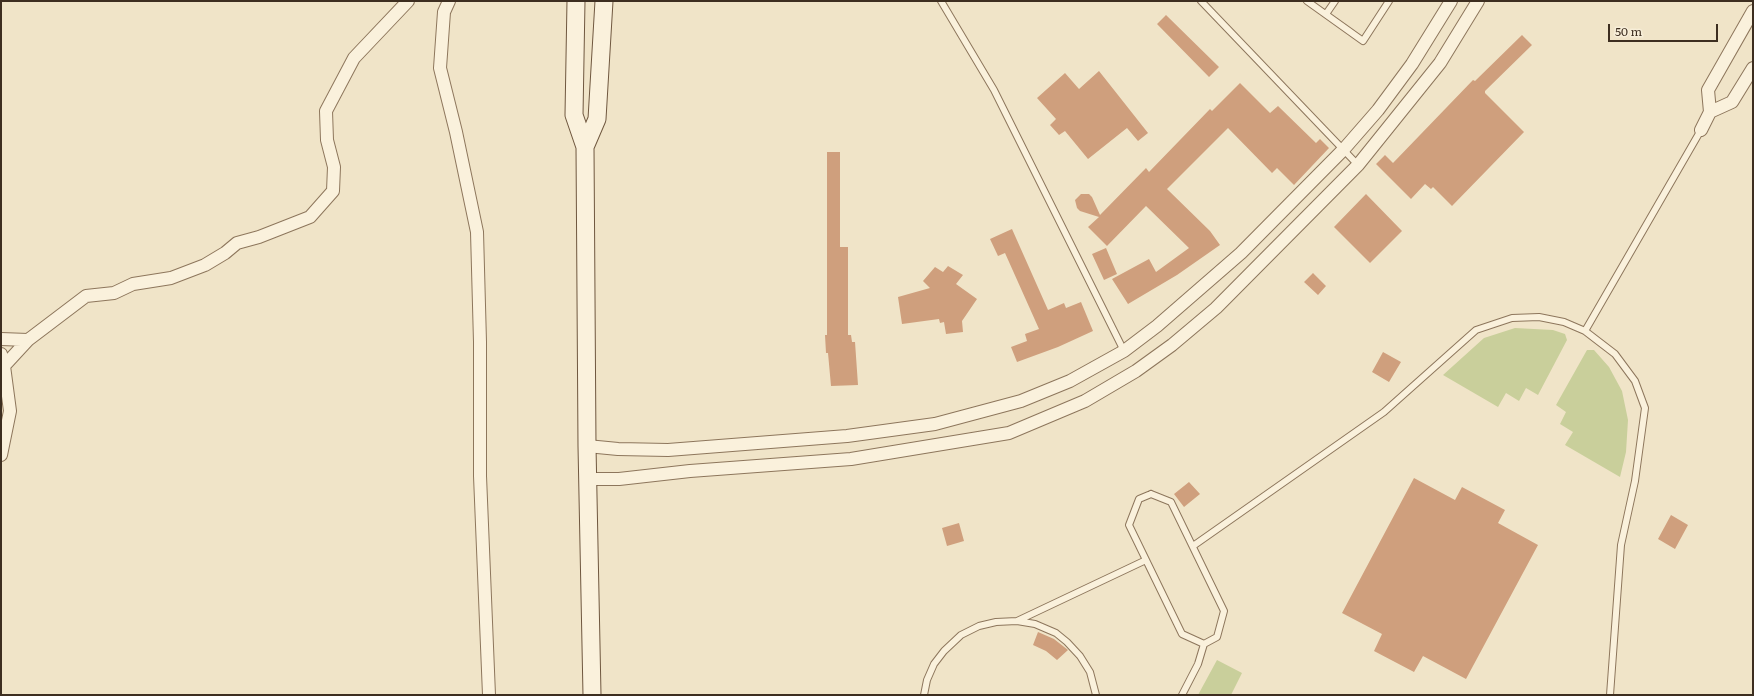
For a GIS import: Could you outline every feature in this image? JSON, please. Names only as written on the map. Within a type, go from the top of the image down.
[{"type":"main road","points":[[576,1],[574,115],[585,147],[587,479],[592,695]]},
{"type":"main road","points":[[585,147],[597,119],[604,1]]},
{"type":"street","points":[[4,366],[28,340],[86,296],[114,293],[133,284],[171,278],[205,265],[225,254],[237,243],[258,237],[310,217],[334,191],[334,167],[328,140],[326,111],[354,58],[408,1]]},
{"type":"street","points":[[449,1],[444,12],[440,68],[456,132],[477,232],[480,342],[480,476],[489,695]]},
{"type":"street","points":[[587,446],[618,449],[668,450],[847,436],[935,424],[1021,401],[1070,381],[1124,351],[1157,326],[1241,253],[1344,149],[1378,110],[1412,64],[1451,1]]},
{"type":"street","points":[[587,479],[619,479],[851,459],[1009,433],[1085,401],[1136,371],[1172,346],[1216,308],[1358,165],[1440,63],[1478,1]]},
{"type":"street","points":[[1701,130],[1710,112],[1708,90],[1753,11]]},
{"type":"street","points":[[1710,112],[1732,102],[1753,68]]},
{"type":"street","points":[[1,339],[28,340]]},
{"type":"street","points":[[1,354],[10,411],[1,455]]},
{"type":"lane","points":[[941,1],[994,90],[1124,351]]},
{"type":"lane","points":[[1201,1],[1358,165]]},
{"type":"lane","points":[[1307,1],[1363,41],[1389,1]]},
{"type":"lane","points":[[1326,14],[1335,1]]},
{"type":"lane","points":[[1585,330],[1701,130]]},
{"type":"lane","points":[[1193,546],[1384,412],[1476,330],[1512,318],[1539,317],[1564,322],[1585,330],[1615,354],[1636,381],[1645,408],[1636,481],[1621,545],[1610,695]]},
{"type":"lane","points":[[1182,695],[1198,664],[1204,644],[1217,638],[1224,610],[1171,502],[1151,494],[1139,499],[1129,525],[1182,634],[1204,644]]},
{"type":"lane","points":[[1017,621],[1146,560]]},
{"type":"lane","points":[[924,695],[927,680],[934,664],[944,651],[961,635],[979,626],[990,623],[1017,621],[1035,624],[1056,634],[1067,642],[1080,656],[1090,672],[1096,695]]},
{"type":"green space","points":[[1515,328],[1553,330],[1565,334],[1567,340],[1538,395],[1526,388],[1519,401],[1506,393],[1498,407],[1443,375],[1484,338]]},
{"type":"green space","points":[[1587,350],[1594,350],[1609,367],[1622,391],[1628,420],[1626,452],[1620,477],[1565,445],[1573,432],[1560,424],[1566,412],[1556,405]]},
{"type":"green space","points":[[1217,660],[1242,673],[1231,695],[1198,695]]},
{"type":"building","points":[[1166,15],[1219,67],[1209,77],[1157,24]]},
{"type":"building","points":[[1522,35],[1532,45],[1485,91],[1485,93],[1524,132],[1452,206],[1433,187],[1431,189],[1425,184],[1411,199],[1376,164],[1385,155],[1393,163],[1473,80],[1475,81]]},
{"type":"building","points":[[1099,71],[1148,133],[1138,141],[1127,128],[1088,159],[1065,131],[1059,135],[1050,125],[1056,119],[1037,98],[1065,73],[1079,89]]},
{"type":"building","points":[[1240,83],[1270,113],[1278,106],[1316,143],[1320,139],[1329,148],[1294,185],[1277,168],[1272,173],[1228,128],[1167,189],[1210,231],[1220,245],[1177,275],[1128,304],[1112,279],[1149,259],[1156,272],[1189,248],[1146,206],[1107,246],[1088,227],[1099,217],[1080,211],[1077,208],[1075,200],[1081,194],[1089,194],[1092,197],[1100,215],[1146,168],[1149,172],[1210,109],[1212,111]]},
{"type":"building","points":[[827,152],[840,152],[840,247],[848,247],[848,335],[851,335],[852,342],[855,342],[858,385],[831,386],[828,353],[826,353]]},
{"type":"building","points":[[1366,194],[1402,231],[1370,263],[1334,227]]},
{"type":"building","points":[[1012,229],[1048,310],[1064,303],[1066,308],[1081,302],[1093,331],[1058,347],[1017,362],[1011,347],[1027,341],[1025,334],[1039,329],[1005,253],[998,256],[990,239]]},
{"type":"building","points":[[1106,248],[1117,274],[1104,280],[1092,254]]},
{"type":"building","points":[[948,266],[963,275],[956,284],[977,299],[962,321],[963,332],[946,334],[944,322],[940,323],[939,319],[902,324],[898,297],[930,288],[923,281],[935,267],[943,272]]},
{"type":"building","points":[[1313,273],[1326,286],[1318,295],[1304,282]]},
{"type":"building","points":[[1383,352],[1401,362],[1389,382],[1372,372]]},
{"type":"building","points":[[1414,478],[1455,500],[1462,487],[1505,510],[1498,523],[1538,545],[1466,679],[1423,656],[1414,672],[1374,651],[1382,634],[1342,613]]},
{"type":"building","points":[[1189,482],[1200,494],[1184,507],[1174,494]]},
{"type":"building","points":[[1671,515],[1688,525],[1675,549],[1658,539]]},
{"type":"building","points":[[959,523],[964,541],[947,546],[942,528]]},
{"type":"building","points":[[1038,632],[1054,639],[1068,650],[1057,660],[1046,651],[1033,645]]}]
